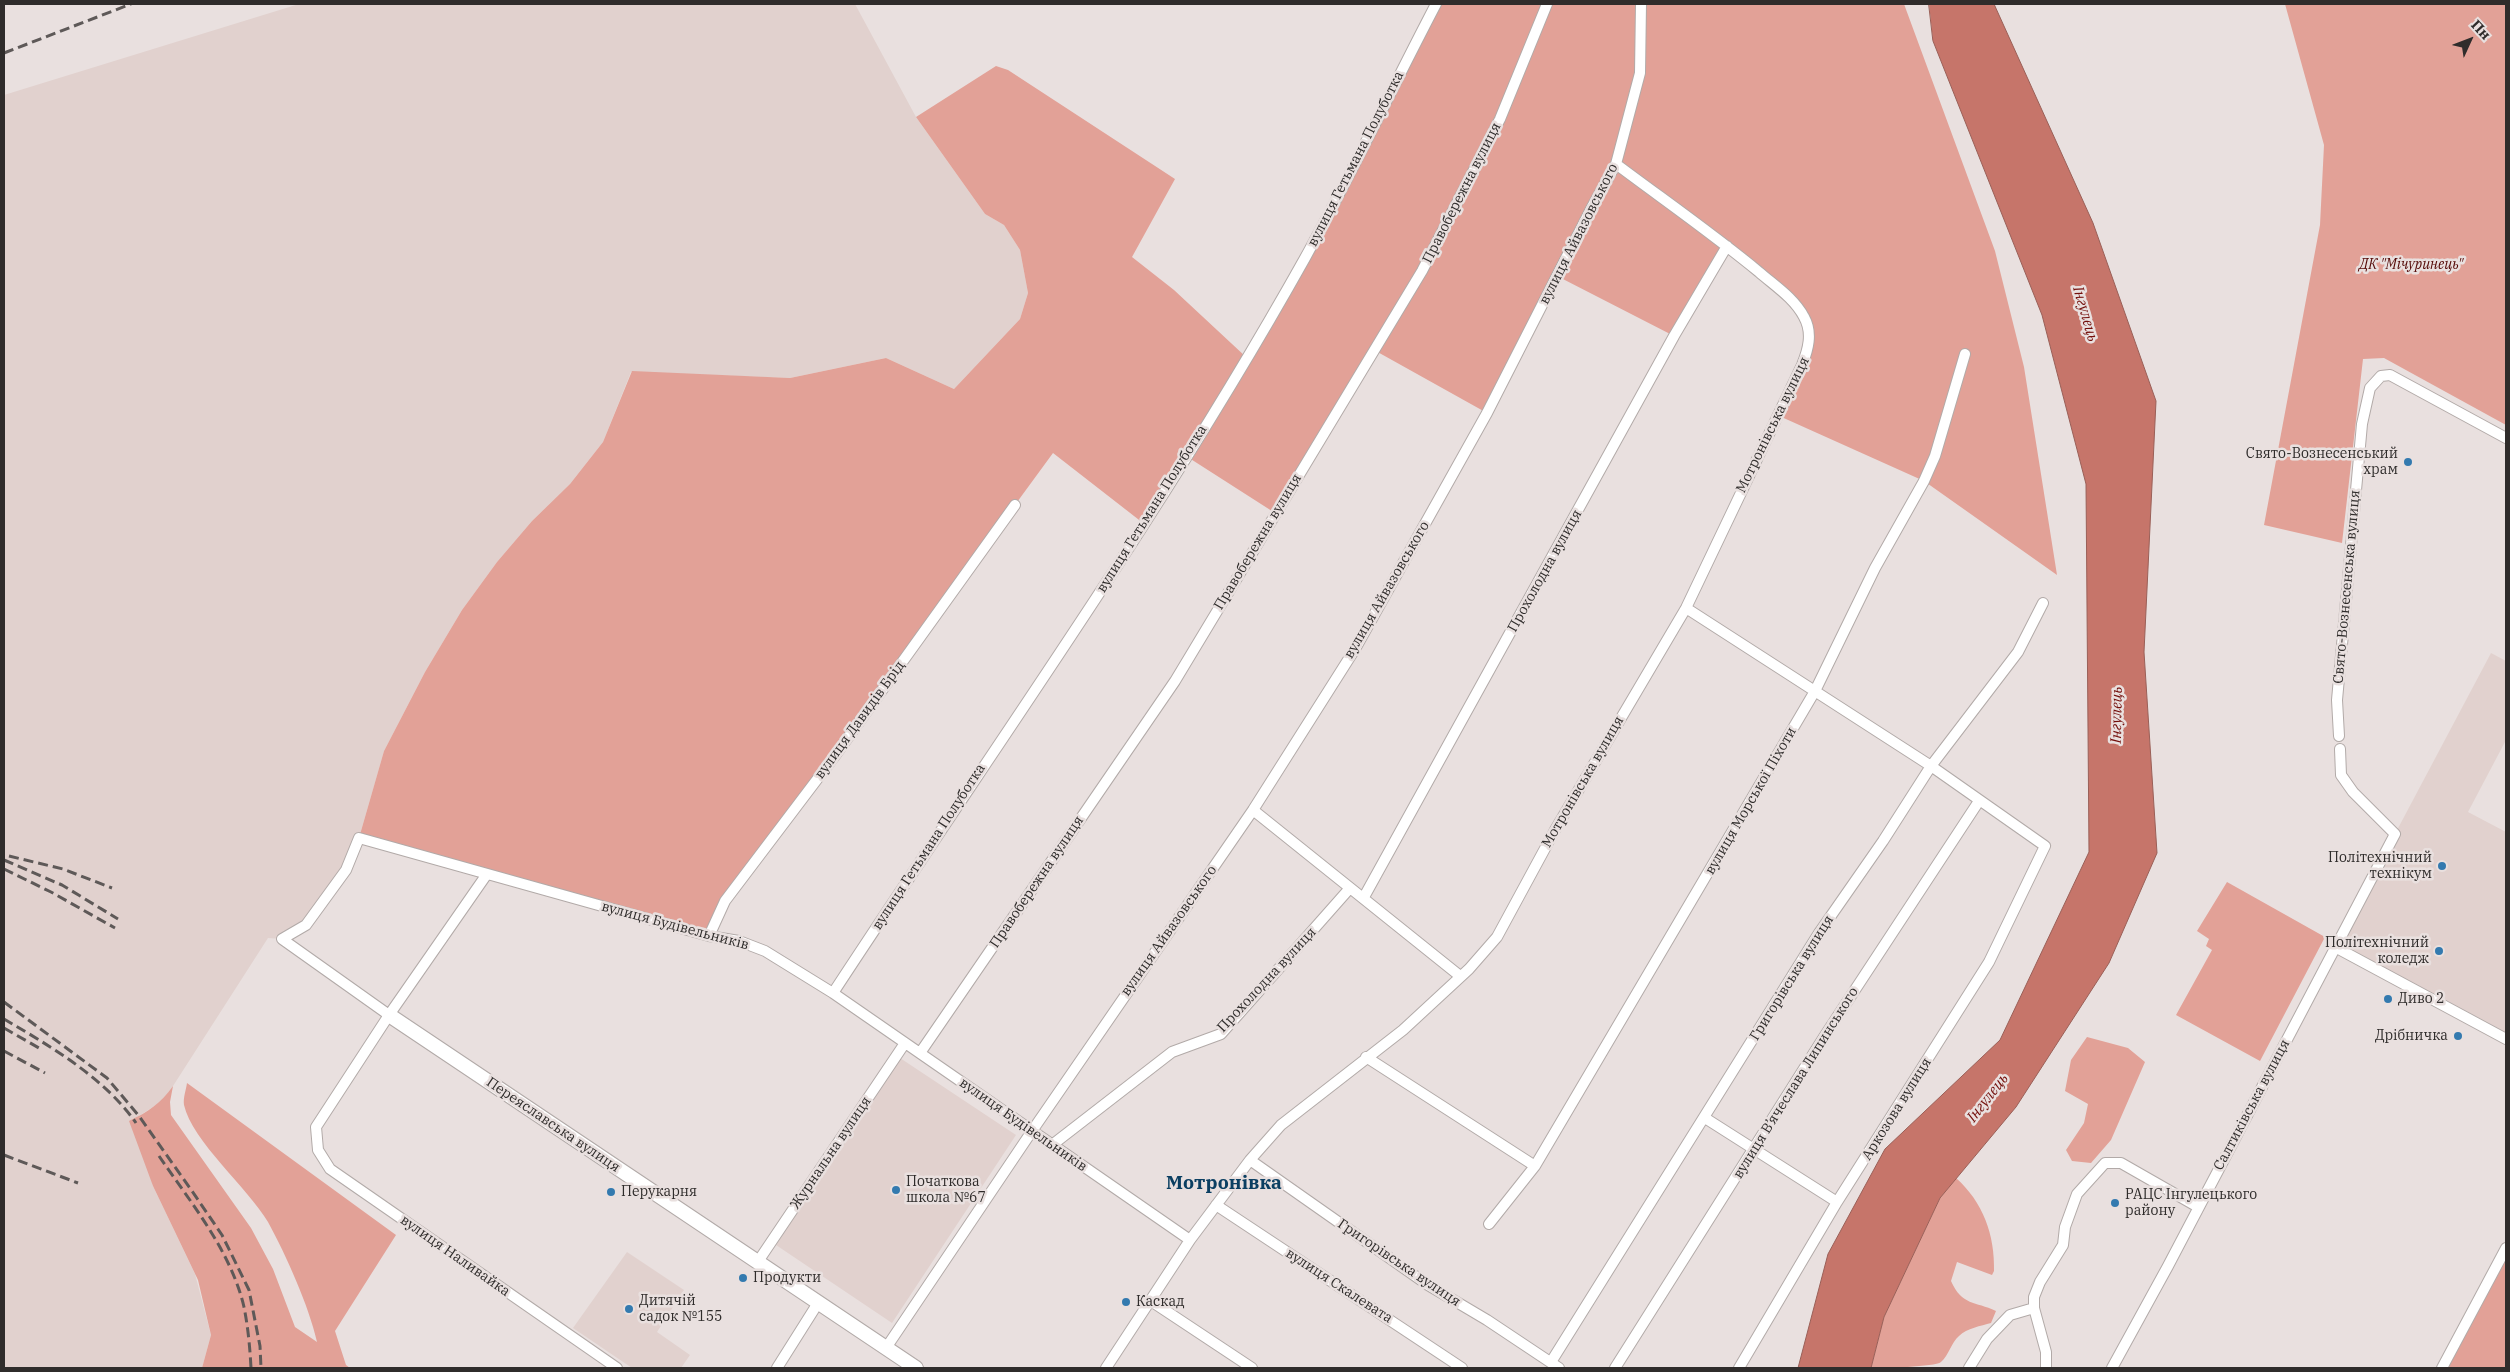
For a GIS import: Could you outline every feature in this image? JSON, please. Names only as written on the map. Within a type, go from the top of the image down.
[{"type":"street","name":"вулиця Гетьмана Полуботка","points":[[833,993],[1110,577],[1214,410],[1306,257],[1436,4]]},
{"type":"street","name":"Правобережна вулиця","points":[[920,1053],[1175,681],[1422,272],[1500,119],[1547,4]]},
{"type":"street","name":"вулиця Айвазовського","points":[[886,1348],[1032,1131],[1253,810],[1354,649],[1383,598],[1487,412],[1616,164],[1640,72],[1641,4]]},
{"type":"street","name":"Мотронівська вулиця","points":[[1106,1368],[1190,1240],[1250,1160],[1281,1125],[1403,1030],[1480,958],[1505,925],[1555,830],[1686,608],[1808,350],[1809,330],[1805,318],[1794,302],[1727,246],[1616,164]]},
{"type":"street","name":"Прохолодна вулиця","points":[[1364,897],[1674,336],[1727,246]]},
{"type":"street","name":"вулиця Морської Піхоти","points":[[1489,1224],[1535,1166],[1816,691],[1875,568],[1924,482],[1935,456],[1965,354]]},
{"type":"street","name":"Свято-Вознесенська вулиця","points":[[2339,736],[2337,700],[2362,424],[2370,388],[2381,376],[2390,376],[2506,438]]},
{"type":"street","name":"вулиця Давидів Брід","points":[[709,936],[725,901],[834,757],[1015,506]]},
{"type":"street","name":"Григорівська вулиця","points":[[1250,1160],[1428,1285],[1487,1320],[1555,1365],[1819,933],[1882,841],[1930,766],[2018,652],[2043,603]]},
{"type":"street","points":[[1686,608],[1816,691],[1979,800]]},
{"type":"street","points":[[2340,750],[2341,775],[2353,792],[2394,834],[2334,947],[2506,1039]]},
{"type":"street","name":"Аркозова вулиця","points":[[1739,1368],[1837,1202],[1989,962],[2045,846],[1979,800]]},
{"type":"street","name":"вулиця В’ячеслава Липинського","points":[[1615,1368],[1824,1037],[1979,800]]},
{"type":"street","points":[[1253,810],[1350,888],[1364,897],[1460,976]]},
{"type":"street","name":"вулиця Будівельників","points":[[389,1015],[282,939],[306,925],[346,870],[359,838],[709,936],[739,941],[765,951],[833,993],[1190,1240]]},
{"type":"street","points":[[389,1015],[487,874]]},
{"type":"street","name":"Прохолодна вулиця","points":[[1052,1145],[1172,1052],[1220,1034],[1350,888]]},
{"type":"street","name":"Салтиківська вулиця","points":[[2112,1368],[2334,947]]},
{"type":"street","name":"вулиця Наливайка","points":[[389,1015],[316,1127],[318,1150],[330,1169],[617,1368]]},
{"type":"street","name":"Переяславська вулиця","points":[[389,1015],[916,1368]]},
{"type":"street","name":"Журнальна вулиця","points":[[757,1263],[905,1043]]},
{"type":"street","points":[[1366,1057],[1535,1166]]},
{"type":"street","points":[[1705,1118],[1837,1202]]},
{"type":"street","points":[[2046,1368],[2046,1352],[2034,1308],[2034,1297],[2040,1282],[2064,1245],[2065,1227],[2077,1194],[2105,1163],[2121,1163],[2198,1207]]},
{"type":"street","name":"вулиця Скалевата","points":[[1216,1205],[1462,1368]]},
{"type":"street","points":[[2442,1368],[2506,1248]]},
{"type":"street","points":[[1151,1301],[1252,1368]]},
{"type":"street","points":[[778,1368],[818,1304]]},
{"type":"street","points":[[1969,1368],[1987,1339],[2010,1314],[2034,1308]]},
{"type":"shaded area","points":[[299,4],[855,4],[916,117],[985,214],[1004,225],[1020,250],[1028,293],[1020,319],[954,389],[886,358],[790,378],[631,372],[603,442],[570,484],[532,521],[497,562],[462,610],[425,672],[384,751],[359,838],[346,870],[306,925],[282,939],[268,938],[173,1086],[162,1101],[139,1116],[153,1186],[195,1274],[211,1335],[202,1368],[4,1368],[4,95]]},
{"type":"shaded area","name":"Політехнічний технікум","points":[[2491,653],[2506,661],[2506,740],[2468,812],[2506,832],[2506,1039],[2335,947]]},
{"type":"shaded area","name":"Початкова школа №67","points":[[900,1058],[1016,1135],[892,1323],[776,1245]]},
{"type":"shaded area","name":"Дитячій садок №155","points":[[627,1252],[684,1290],[657,1332],[690,1355],[681,1368],[632,1368],[573,1328]]},
{"type":"green space","points":[[1436,4],[1904,4],[1995,251],[2024,367],[2057,575],[1924,481],[1777,415],[1808,350],[1805,318],[1727,246],[1674,336],[1557,276],[1487,413],[1374,350],[1275,513],[1186,456],[1143,523],[1053,453],[725,901],[709,936],[359,838],[384,751],[425,672],[462,610],[497,562],[532,521],[570,484],[603,442],[632,371],[790,378],[886,358],[954,389],[1020,319],[1028,293],[1020,250],[1004,225],[985,214],[916,117],[996,66],[1008,70],[1175,179],[1132,257],[1174,290],[1246,357],[1306,257]]},
{"type":"green space","name":"ДК \"Мічуринець\"","points":[[2285,4],[2506,4],[2506,425],[2384,358],[2363,359],[2342,543],[2264,525],[2320,225],[2324,145]]},
{"type":"green space","points":[[2227,882],[2325,937],[2260,1061],[2176,1015],[2212,950],[2206,946],[2209,939],[2197,931]]},
{"type":"green space","points":[[2087,1037],[2128,1048],[2145,1062],[2111,1140],[2091,1163],[2072,1161],[2066,1150],[2084,1123],[2088,1104],[2065,1091],[2071,1060]]},
{"type":"green space","points":[[187,1083],[396,1235],[335,1331],[346,1365],[350,1368],[202,1368],[211,1335],[198,1280],[153,1186],[129,1121],[154,1106],[173,1086],[170,1102],[171,1115],[251,1228],[273,1269],[295,1327],[317,1342],[296,1281],[268,1222],[248,1194],[209,1149],[189,1119],[184,1105]]},
{"type":"green space","points":[[1956,1178],[1973,1198],[1986,1220],[1990,1232],[1994,1271],[1992,1275],[1957,1262],[1951,1281],[1955,1289],[1965,1299],[1996,1311],[1991,1323],[1962,1333],[1956,1339],[1944,1359],[1937,1364],[1871,1368],[1884,1317],[1940,1198]]},
{"type":"green space","points":[[2506,1248],[2506,1368],[2442,1368]]},
{"type":"water","name":"Інгулець","points":[[1929,4],[1994,4],[2093,223],[2156,401],[2144,652],[2157,853],[2109,963],[2016,1107],[1940,1198],[1884,1317],[1871,1368],[1798,1368],[1828,1254],[1885,1149],[2000,1040],[2089,852],[2086,484],[2042,315],[1933,41]]},
{"type":"railway","points":[[4,53],[131,4]]},
{"type":"railway","points":[[9,856],[63,869],[112,888]]},
{"type":"railway","points":[[4,860],[62,885],[118,919]]},
{"type":"railway","points":[[4,869],[51,892],[115,928]]},
{"type":"railway","points":[[4,1002],[107,1078],[139,1116],[192,1191],[222,1235],[249,1290],[260,1346],[261,1368]]},
{"type":"railway","points":[[4,1019],[40,1040],[93,1077],[136,1123]]},
{"type":"railway","points":[[4,1028],[39,1048]]},
{"type":"railway","points":[[4,1051],[45,1073]]},
{"type":"railway","points":[[4,1155],[78,1183]]},
{"type":"railway","points":[[159,1156],[209,1228],[230,1266],[244,1307],[251,1368]]},
{"type":"place","name":"Свято-Вознесенський храм","points":[[2408,462]]},
{"type":"place","name":"Політехнічний технікум","points":[[2442,866]]},
{"type":"place","name":"Політехнічний коледж","points":[[2439,951]]},
{"type":"place","name":"Диво 2","points":[[2388,999]]},
{"type":"place","name":"Дрібничка","points":[[2458,1036]]},
{"type":"place","name":"Початкова школа №67","points":[[896,1190]]},
{"type":"place","name":"Перукарня","points":[[611,1192]]},
{"type":"place","name":"РАЦС Інгулецького району","points":[[2115,1203]]},
{"type":"place","name":"Продукти","points":[[743,1278]]},
{"type":"place","name":"Каскад","points":[[1126,1302]]},
{"type":"place","name":"Дитячій садок №155","points":[[629,1309]]},
{"type":"district","name":"Мотронівка","points":[[1224,1184]]}]
